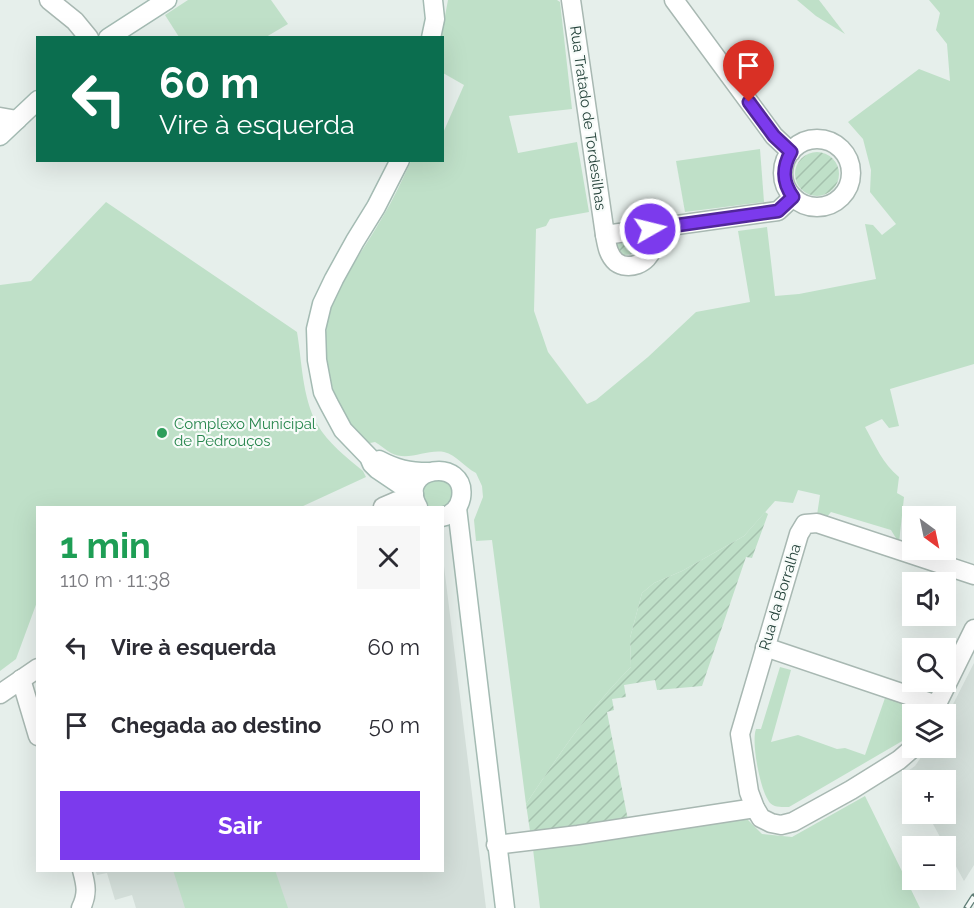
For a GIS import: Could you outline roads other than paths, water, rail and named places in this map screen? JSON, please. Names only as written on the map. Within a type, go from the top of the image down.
[{"type":"street","points":[[49,0],[75,21],[87,36]]},
{"type":"street","points":[[111,36],[167,0]]},
{"type":"street","points":[[431,36],[435,19],[433,0]]},
{"type":"street","name":"Rua Tratado de Tordesilhas","points":[[571,0],[607,249],[619,264],[630,266],[643,262],[651,251],[650,229]]},
{"type":"street","points":[[674,0],[774,136],[791,152]]},
{"type":"street","points":[[0,136],[9,118],[36,101]]},
{"type":"street","points":[[820,139],[831,142],[847,156],[851,166],[848,188],[834,203],[823,207],[802,204],[793,197],[784,180],[784,170],[791,152],[799,144],[809,140],[820,139]]},
{"type":"street","points":[[399,162],[322,304],[316,329],[317,360],[326,398],[343,430],[369,457],[376,469],[415,500]]},
{"type":"street","points":[[605,236],[778,211],[793,197]]},
{"type":"street","points":[[369,457],[380,460],[395,469],[410,472],[442,470],[456,478],[461,490],[461,497],[450,513],[461,552],[505,908]]},
{"type":"street","points":[[415,500],[418,480],[428,472]]},
{"type":"street","points":[[385,506],[397,501],[415,500]]},
{"type":"street","name":"Rua da Borralha","points":[[755,808],[749,792],[740,734],[799,534],[805,524],[817,523],[974,575]]},
{"type":"street","points":[[444,524],[451,532],[461,552]]},
{"type":"street","points":[[937,704],[974,629]]},
{"type":"street","points":[[765,647],[918,704]]},
{"type":"street","points":[[0,694],[36,669]]},
{"type":"street","points":[[21,680],[36,729]]},
{"type":"street","points":[[496,845],[755,808],[761,818],[781,825],[793,822],[851,790],[902,758]]},
{"type":"street","points":[[81,908],[86,899],[87,886],[83,872]]},
{"type":"railway","points":[[967,908],[974,897]]},
{"type":"place","name":"Complexo Municipal de Pedrouços","points":[[162,433]]}]
